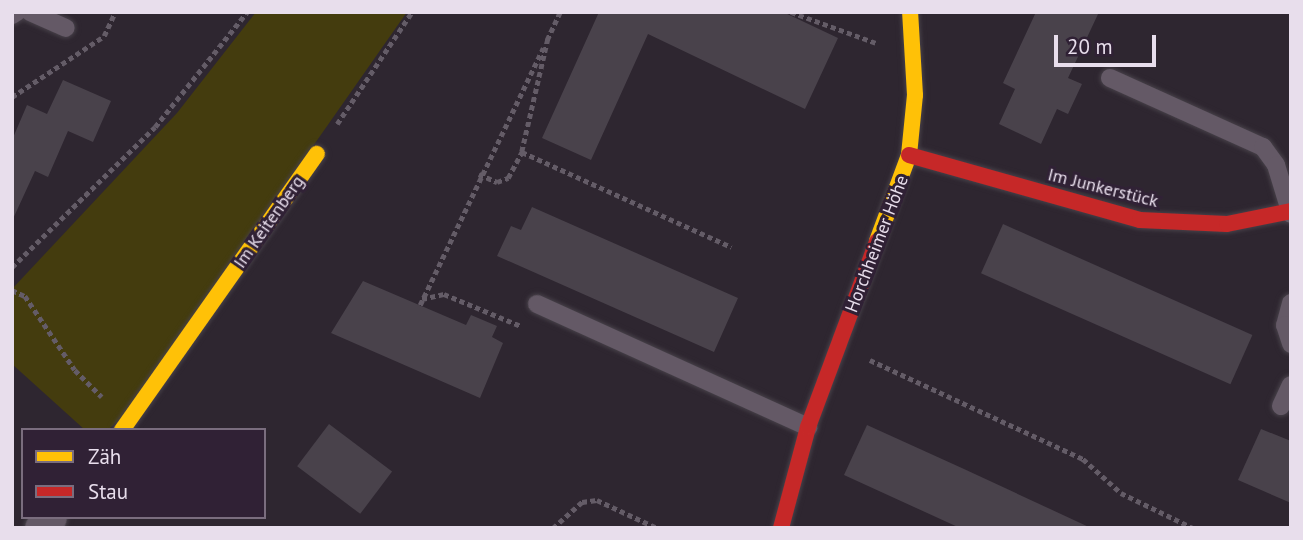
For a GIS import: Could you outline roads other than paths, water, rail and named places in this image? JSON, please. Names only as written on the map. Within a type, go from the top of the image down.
[{"type":"street","name":"Horchheimer Höhe","points":[[781,528],[808,427],[909,155],[915,94],[910,12]]},
{"type":"street","name":"Im Keitenberg","points":[[127,424],[317,154]]},
{"type":"street","name":"Im Junkerstück","points":[[909,155],[1140,220],[1227,224],[1290,212]]},
{"type":"lane","points":[[12,15],[17,12]]},
{"type":"lane","points":[[30,12],[66,28]]},
{"type":"lane","points":[[1110,79],[1263,147],[1290,212]]},
{"type":"lane","points":[[1291,303],[1285,324],[1291,344]]},
{"type":"lane","points":[[537,304],[808,427]]},
{"type":"lane","points":[[1281,406],[1291,385]]}]
